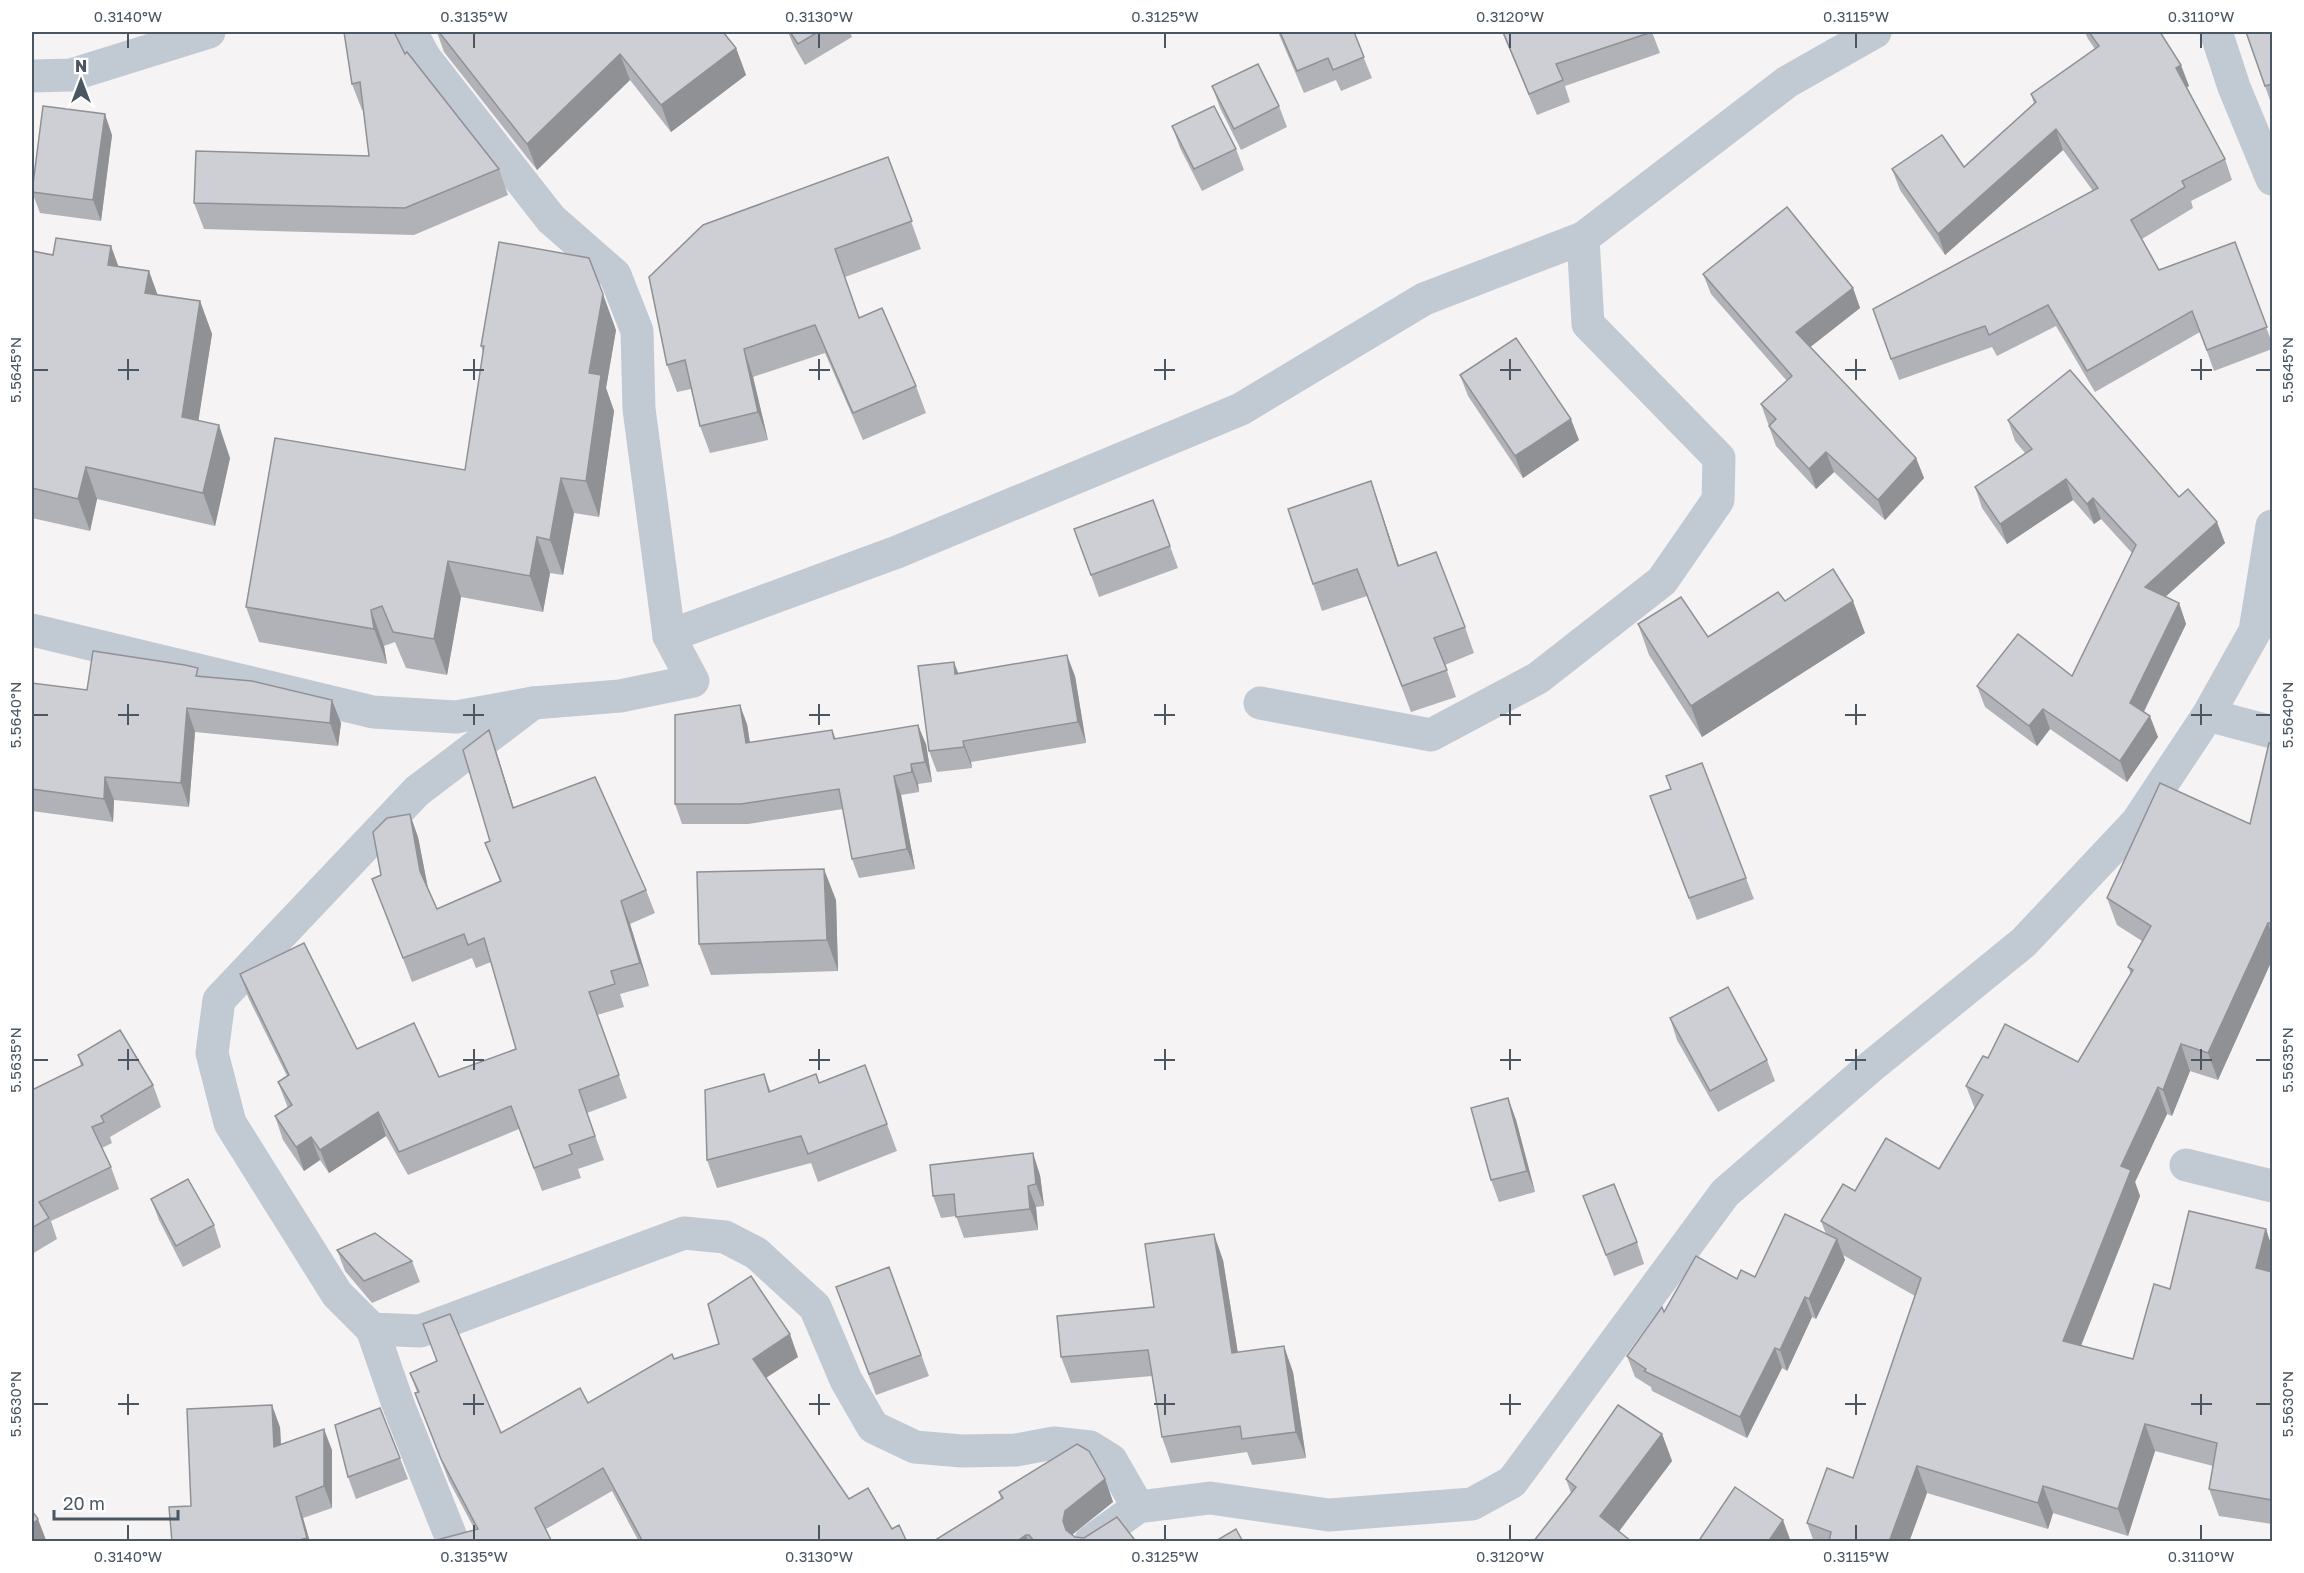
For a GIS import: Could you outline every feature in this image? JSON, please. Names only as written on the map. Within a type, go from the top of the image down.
[{"type":"street","points":[[32,76],[71,75],[209,32]]},
{"type":"street","points":[[32,630],[373,712],[456,717],[533,703],[620,696],[693,681],[669,636],[639,409],[637,331],[615,275],[551,219],[425,58],[411,32]]},
{"type":"street","points":[[669,636],[907,548],[1241,409],[1424,299],[1583,238],[1787,82],[1875,32]]},
{"type":"street","points":[[2216,32],[2234,87],[2272,179]]},
{"type":"street","points":[[1260,703],[1431,735],[1538,678],[1662,581],[1718,500],[1719,458],[1588,324],[1583,238]]},
{"type":"street","points":[[1090,1542],[1138,1507],[1210,1498],[1329,1528],[1472,1504],[1512,1482],[1725,1193],[1868,1069],[2024,942],[2137,822],[2208,715],[2254,631],[2272,526]]},
{"type":"street","points":[[453,1542],[372,1329],[337,1294],[230,1123],[213,1053],[219,1000],[417,791],[533,703]]},
{"type":"street","points":[[2208,715],[2272,732]]},
{"type":"street","points":[[2186,1165],[2272,1186]]},
{"type":"street","points":[[372,1329],[420,1331],[684,1233],[725,1237],[756,1253],[815,1306],[846,1380],[873,1427],[915,1447],[962,1451],[1016,1450],[1054,1443],[1090,1447],[1111,1460],[1138,1507]]},
{"type":"building","points":[[344,32],[394,32],[405,54],[407,52],[499,169],[405,208],[194,203],[196,151],[369,156],[360,82],[352,84]]},
{"type":"building","points":[[439,32],[723,32],[736,48],[661,105],[620,54],[527,144]]},
{"type":"building","points":[[790,32],[818,32],[798,44]]},
{"type":"building","points":[[1280,32],[1354,32],[1364,57],[1333,70],[1328,58],[1297,71]]},
{"type":"building","points":[[1503,32],[1652,32],[1556,64],[1563,80],[1529,94]]},
{"type":"building","points":[[2089,32],[2160,32],[2181,65],[2176,68],[2225,159],[2182,181],[2185,187],[2131,220],[2159,270],[2235,242],[2267,327],[2207,350],[2192,311],[2087,371],[2048,305],[1989,335],[1985,326],[1891,359],[1873,309],[2098,188],[2056,129],[1938,234],[1892,169],[1942,135],[1964,167],[2036,102],[2031,94],[2099,46]]},
{"type":"building","points":[[2246,32],[2272,32],[2272,84],[2265,86]]},
{"type":"building","points":[[1258,64],[1279,106],[1234,129],[1212,86]]},
{"type":"building","points":[[43,106],[105,114],[93,200],[32,192]]},
{"type":"building","points":[[1214,106],[1236,149],[1194,169],[1172,126]]},
{"type":"building","points":[[888,157],[912,221],[835,249],[859,318],[882,308],[916,386],[853,413],[815,325],[744,349],[758,412],[700,426],[685,360],[667,365],[649,277],[703,225]]},
{"type":"building","points":[[1787,207],[1853,288],[1796,332],[1916,458],[1878,500],[1826,452],[1809,469],[1769,426],[1776,419],[1761,404],[1792,376],[1703,274]]},
{"type":"building","points":[[56,238],[111,246],[108,265],[149,271],[145,293],[200,301],[182,417],[219,425],[203,493],[86,467],[78,499],[32,488],[32,251],[53,255]]},
{"type":"building","points":[[499,242],[589,258],[603,294],[589,373],[601,375],[586,481],[561,478],[550,540],[537,537],[530,576],[448,561],[434,639],[393,632],[382,606],[371,610],[374,629],[246,607],[275,438],[465,470],[484,346],[481,346]]},
{"type":"building","points":[[1516,338],[1571,419],[1515,456],[1460,375]]},
{"type":"building","points":[[2070,370],[2179,497],[2188,489],[2217,522],[2145,587],[2179,603],[2130,703],[2150,716],[2120,761],[2043,709],[2029,726],[1977,686],[2018,634],[2072,676],[2136,545],[2093,498],[2087,504],[2066,479],[2000,524],[1975,487],[2032,449],[2008,420]]},
{"type":"building","points":[[1371,481],[1398,566],[1436,552],[1465,627],[1434,638],[1447,670],[1402,686],[1357,569],[1313,584],[1288,509]]},
{"type":"building","points":[[1153,500],[1170,546],[1091,575],[1074,529]]},
{"type":"building","points":[[1833,569],[1853,601],[1691,706],[1638,624],[1681,597],[1708,637],[1778,592],[1785,601]]},
{"type":"building","points":[[93,651],[185,665],[198,668],[196,676],[252,681],[332,700],[330,723],[187,708],[181,783],[105,777],[104,799],[32,789],[32,683],[87,690]]},
{"type":"building","points":[[1067,655],[1078,722],[963,741],[964,747],[929,751],[918,666],[954,662],[955,674]]},
{"type":"building","points":[[740,705],[746,743],[832,730],[834,739],[918,725],[925,762],[911,764],[912,772],[894,776],[907,849],[852,859],[839,789],[741,804],[675,804],[675,715]]},
{"type":"building","points":[[489,730],[513,808],[595,777],[646,890],[621,901],[640,963],[611,971],[615,984],[589,992],[619,1075],[579,1090],[595,1136],[569,1145],[572,1154],[534,1168],[511,1106],[399,1152],[378,1112],[320,1150],[311,1137],[296,1147],[275,1116],[292,1105],[278,1082],[289,1075],[240,974],[304,943],[357,1049],[414,1023],[439,1077],[516,1049],[484,938],[468,945],[464,934],[403,958],[372,879],[381,875],[373,832],[387,818],[410,814],[420,871],[437,909],[501,881],[485,843],[490,841],[463,750]]},
{"type":"building","points":[[2269,743],[2272,744],[2272,924],[2268,923],[2208,1053],[2181,1044],[2163,1090],[2158,1087],[2121,1166],[2131,1170],[2063,1341],[2133,1359],[2154,1284],[2170,1289],[2189,1211],[2266,1229],[2256,1268],[2272,1272],[2272,1500],[2209,1489],[2217,1443],[2145,1424],[2118,1509],[2043,1486],[2038,1503],[1917,1466],[1889,1542],[1829,1542],[1831,1532],[1807,1523],[1827,1468],[1853,1478],[1921,1278],[1821,1221],[1843,1184],[1855,1191],[1886,1138],[1939,1169],[1983,1095],[1966,1086],[1983,1056],[1988,1058],[2005,1024],[2078,1062],[2133,970],[2128,967],[2151,926],[2107,898],[2160,783],[2250,824]]},
{"type":"building","points":[[1702,763],[1746,878],[1689,898],[1650,796],[1671,789],[1666,776]]},
{"type":"building","points":[[824,869],[827,940],[699,944],[697,872]]},
{"type":"building","points":[[1728,987],[1767,1060],[1710,1091],[1670,1018]]},
{"type":"building","points":[[120,1030],[153,1085],[101,1116],[104,1122],[92,1127],[111,1167],[39,1202],[49,1218],[32,1228],[32,1090],[83,1065],[78,1055]]},
{"type":"building","points":[[865,1065],[887,1124],[808,1154],[801,1136],[707,1160],[705,1090],[764,1074],[769,1092],[816,1074],[819,1083]]},
{"type":"building","points":[[1508,1098],[1527,1171],[1491,1180],[1471,1108]]},
{"type":"building","points":[[1033,1153],[1036,1184],[1028,1186],[1030,1209],[956,1217],[954,1194],[933,1196],[930,1165]]},
{"type":"building","points":[[188,1179],[214,1225],[176,1246],[151,1199]]},
{"type":"building","points":[[1614,1184],[1637,1242],[1606,1255],[1583,1196]]},
{"type":"building","points":[[1785,1214],[1837,1239],[1809,1299],[1805,1297],[1780,1350],[1775,1348],[1740,1417],[1644,1371],[1646,1369],[1627,1356],[1662,1307],[1664,1312],[1696,1256],[1737,1279],[1741,1270],[1755,1277]]},
{"type":"building","points":[[375,1233],[412,1261],[364,1281],[337,1250]]},
{"type":"building","points":[[1214,1234],[1232,1353],[1284,1346],[1296,1432],[1242,1439],[1240,1426],[1162,1437],[1148,1350],[1061,1357],[1057,1316],[1154,1307],[1145,1244]]},
{"type":"building","points":[[889,1267],[921,1355],[869,1374],[836,1287]]},
{"type":"building","points":[[751,1276],[790,1334],[753,1359],[849,1499],[868,1488],[892,1529],[899,1525],[907,1542],[643,1542],[603,1468],[535,1508],[552,1542],[429,1542],[478,1529],[441,1459],[415,1393],[419,1392],[410,1373],[437,1361],[423,1324],[450,1314],[501,1433],[580,1388],[588,1403],[672,1354],[674,1359],[719,1344],[708,1304]]},
{"type":"building","points":[[272,1405],[274,1447],[324,1429],[324,1486],[296,1497],[307,1538],[292,1542],[172,1542],[169,1507],[191,1506],[187,1409]]},
{"type":"building","points":[[1618,1405],[1662,1434],[1600,1516],[1632,1542],[1533,1542],[1576,1487],[1566,1479]]},
{"type":"building","points":[[380,1408],[400,1458],[348,1477],[335,1425]]},
{"type":"building","points":[[1077,1444],[1089,1451],[1105,1479],[1065,1511],[1063,1521],[1066,1530],[1075,1537],[1084,1538],[1117,1517],[1134,1539],[1131,1542],[1035,1542],[1029,1535],[1026,1535],[1016,1542],[932,1542],[1003,1498],[999,1492]]},
{"type":"building","points":[[1735,1487],[1783,1520],[1768,1542],[1698,1542]]},
{"type":"building","points":[[32,1511],[38,1519],[32,1525]]},
{"type":"building","points":[[1236,1529],[1243,1542],[1214,1542]]}]
